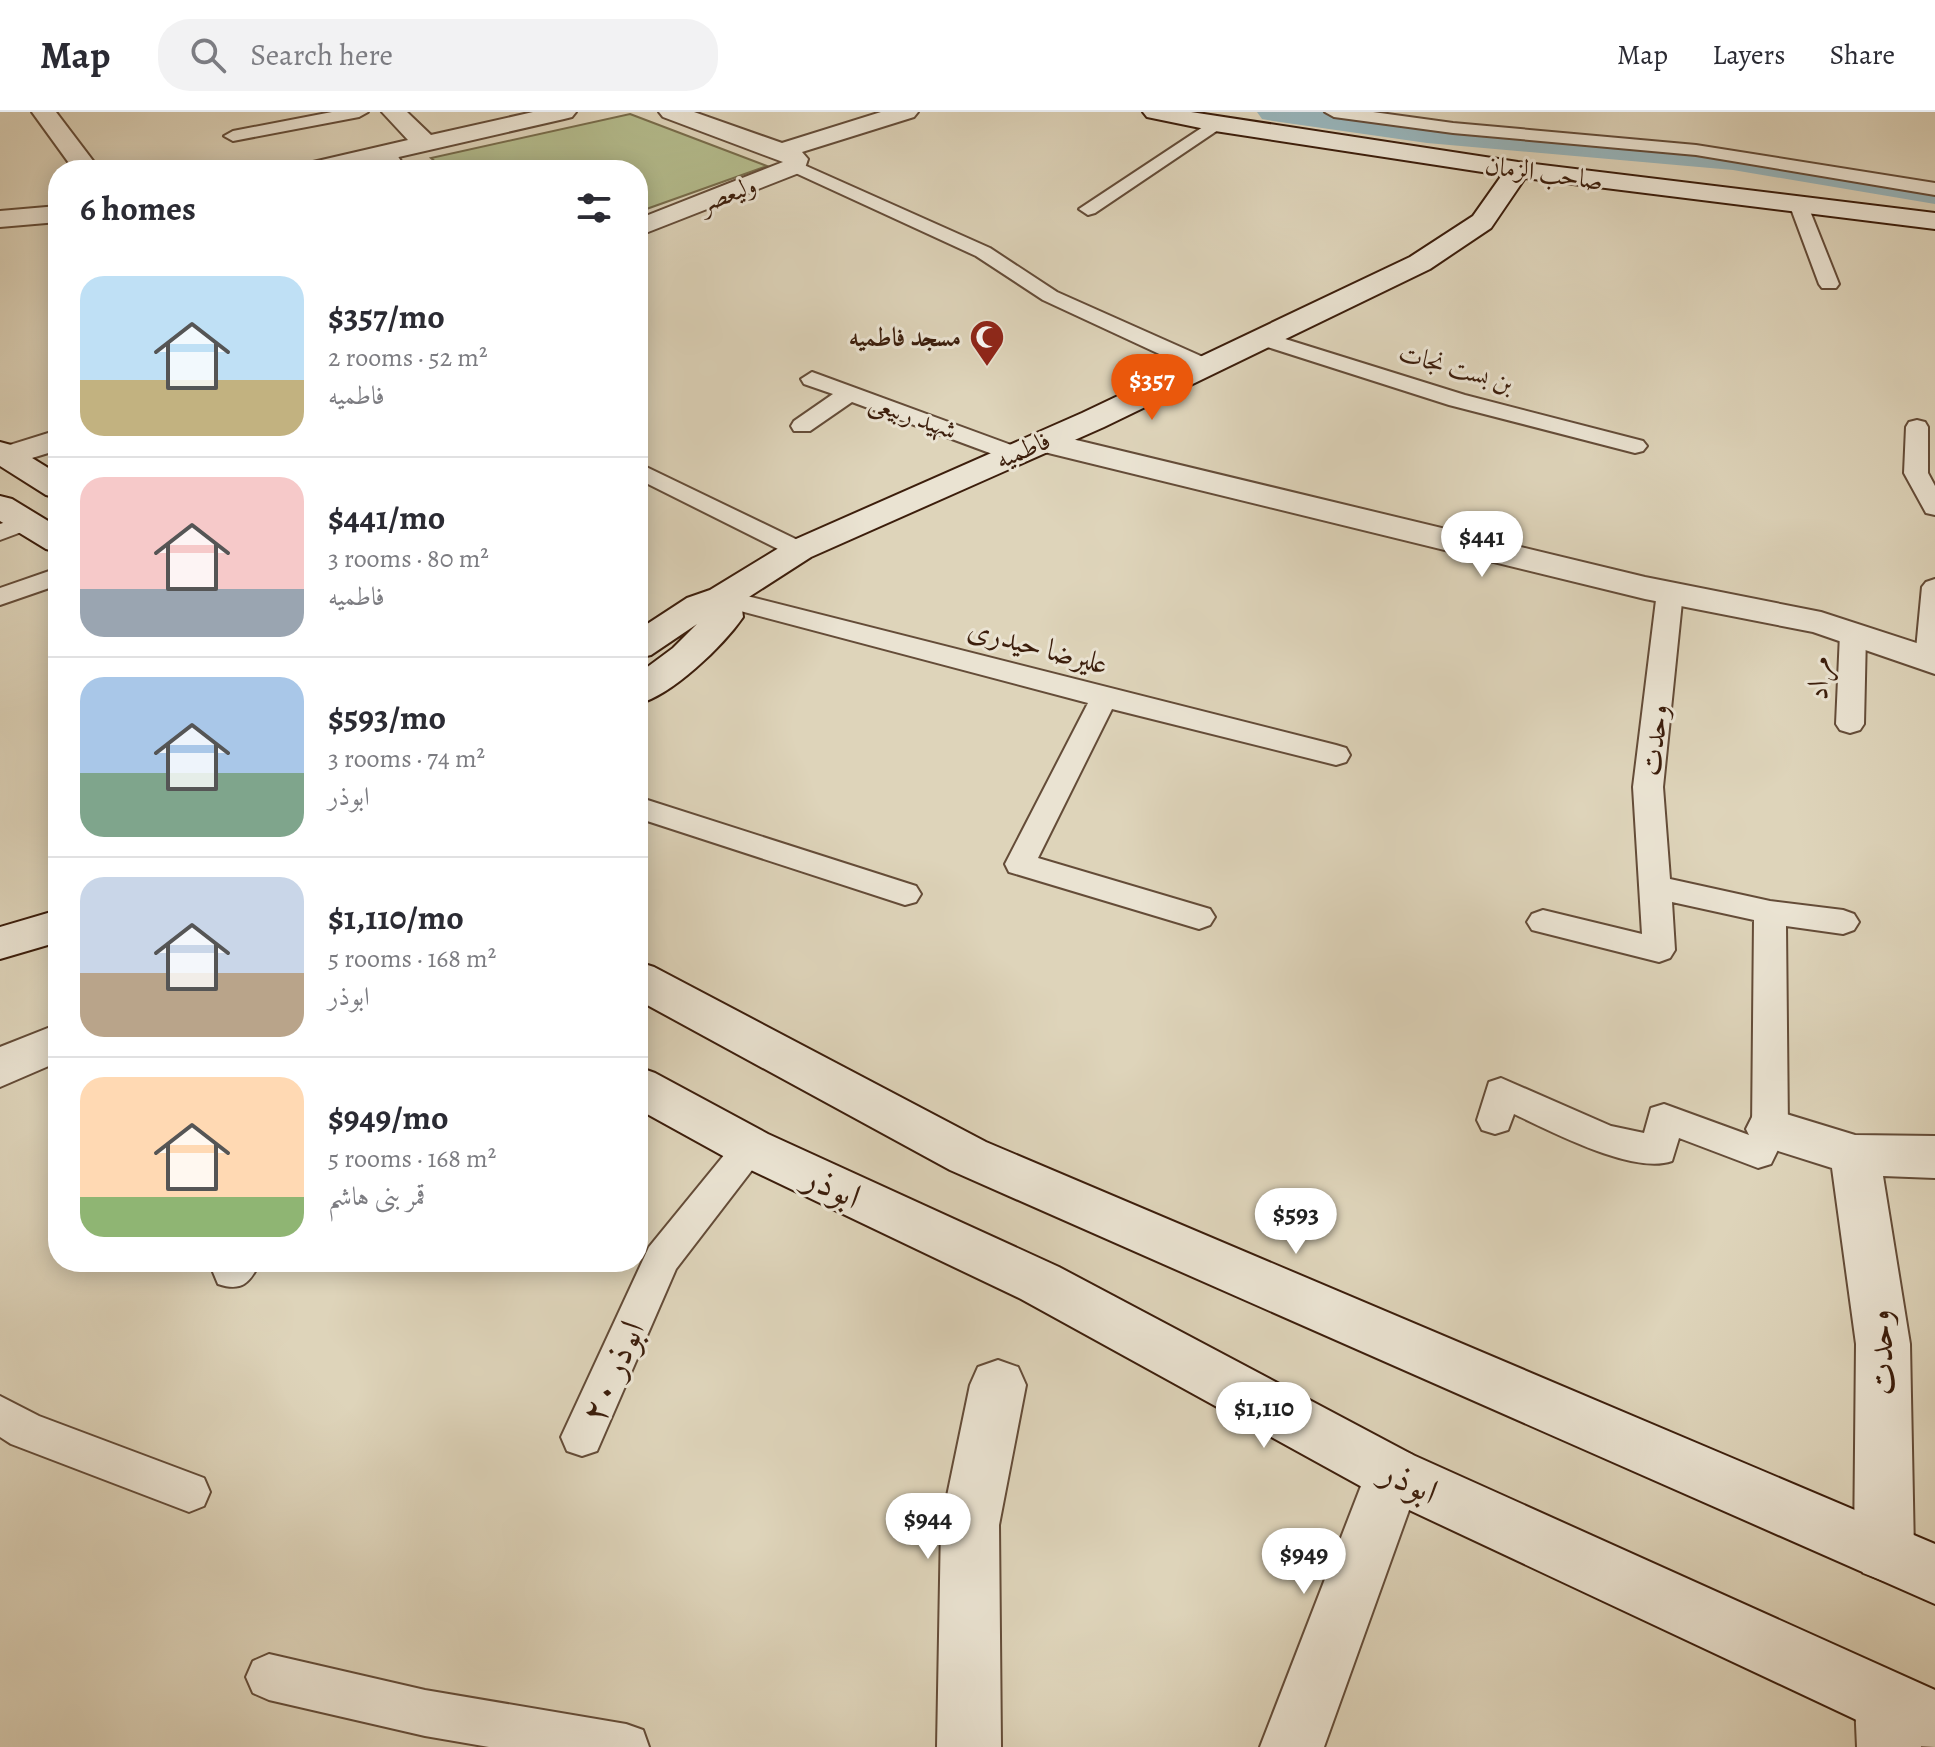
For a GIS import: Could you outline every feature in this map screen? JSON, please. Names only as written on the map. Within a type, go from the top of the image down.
[{"type":"street","points":[[44,112],[80,160]]},
{"type":"street","points":[[394,112],[426,144]]},
{"type":"street","points":[[394,160],[426,144],[564,112]]},
{"type":"street","points":[[671,112],[788,159]]},
{"type":"street","name":"ولیعصر","points":[[648,223],[788,159],[906,112]]},
{"type":"street","name":"صاحب الزمان","points":[[1155,112],[1518,170],[1935,221]]},
{"type":"street","name":"فاطمیه","points":[[648,640],[700,606],[723,598],[799,550],[1029,448],[1420,263],[1482,222],[1518,170]]},
{"type":"street","points":[[0,219],[48,215]]},
{"type":"street","points":[[3,454],[48,443]]},
{"type":"street","points":[[1029,448],[1821,623],[1932,661]]},
{"type":"street","points":[[3,454],[48,482]]},
{"type":"street","points":[[9,520],[48,538]]},
{"type":"street","points":[[648,684],[686,656],[725,617],[723,598]]},
{"type":"street","points":[[0,943],[48,929]]},
{"type":"street","points":[[648,984],[968,1156],[1935,1574]]},
{"type":"street","points":[[0,1068],[48,1046]]},
{"type":"street","name":"ابوذر","points":[[648,1091],[751,1148],[1040,1283],[1393,1474],[1903,1724]]},
{"type":"street","points":[[1770,1129],[1855,1155],[1935,1157]]},
{"type":"street","name":"وحدت","points":[[1855,1155],[1883,1344],[1884,1552]]},
{"type":"street","points":[[969,1747],[970,1525],[998,1385]]},
{"type":"street","points":[[1292,1747],[1393,1474]]},
{"type":"lane","points":[[233,136],[359,112]]},
{"type":"lane","points":[[1334,112],[1453,128],[1696,150],[1935,189]]},
{"type":"lane","points":[[1088,209],[1215,124]]},
{"type":"lane","points":[[788,159],[983,252],[1050,296],[1204,366]]},
{"type":"lane","points":[[1799,206],[1829,284]]},
{"type":"lane","name":"بن بست نجات","points":[[1263,338],[1457,400],[1635,446]]},
{"type":"lane","name":"شهید ربیعی","points":[[812,379],[1029,448]]},
{"type":"lane","points":[[802,426],[851,392]]},
{"type":"lane","points":[[1917,427],[1916,473],[1935,508]]},
{"type":"lane","points":[[648,475],[799,550]]},
{"type":"lane","points":[[0,597],[48,580]]},
{"type":"lane","points":[[1932,661],[1935,587]]},
{"type":"lane","name":"وحدت","points":[[1543,922],[1659,950],[1648,787],[1670,592]]},
{"type":"lane","name":"علیرضا حیدری","points":[[723,598],[1336,755]]},
{"type":"lane","name":"مراد","points":[[1850,724],[1853,634]]},
{"type":"lane","points":[[1104,698],[1020,864],[1199,917]]},
{"type":"lane","points":[[648,810],[905,894]]},
{"type":"lane","points":[[1654,887],[1770,912],[1843,922]]},
{"type":"lane","points":[[1495,1120],[1501,1092],[1605,1139],[1659,1151],[1664,1118],[1758,1153],[1770,1129],[1770,912]]},
{"type":"lane","name":"ابوذر ۲۰","points":[[582,1437],[662,1259],[751,1148]]},
{"type":"lane","points":[[0,1415],[26,1430],[189,1492]]},
{"type":"lane","points":[[269,1677],[425,1713],[626,1747]]},
{"type":"green space","points":[[630,114],[767,166],[648,208],[648,160],[431,158]]},
{"type":"waterway","points":[[1273,112],[1427,133],[1733,160],[1935,194]]},
{"type":"place","name":"مسجد فاطمیه","points":[[987,368]]}]
